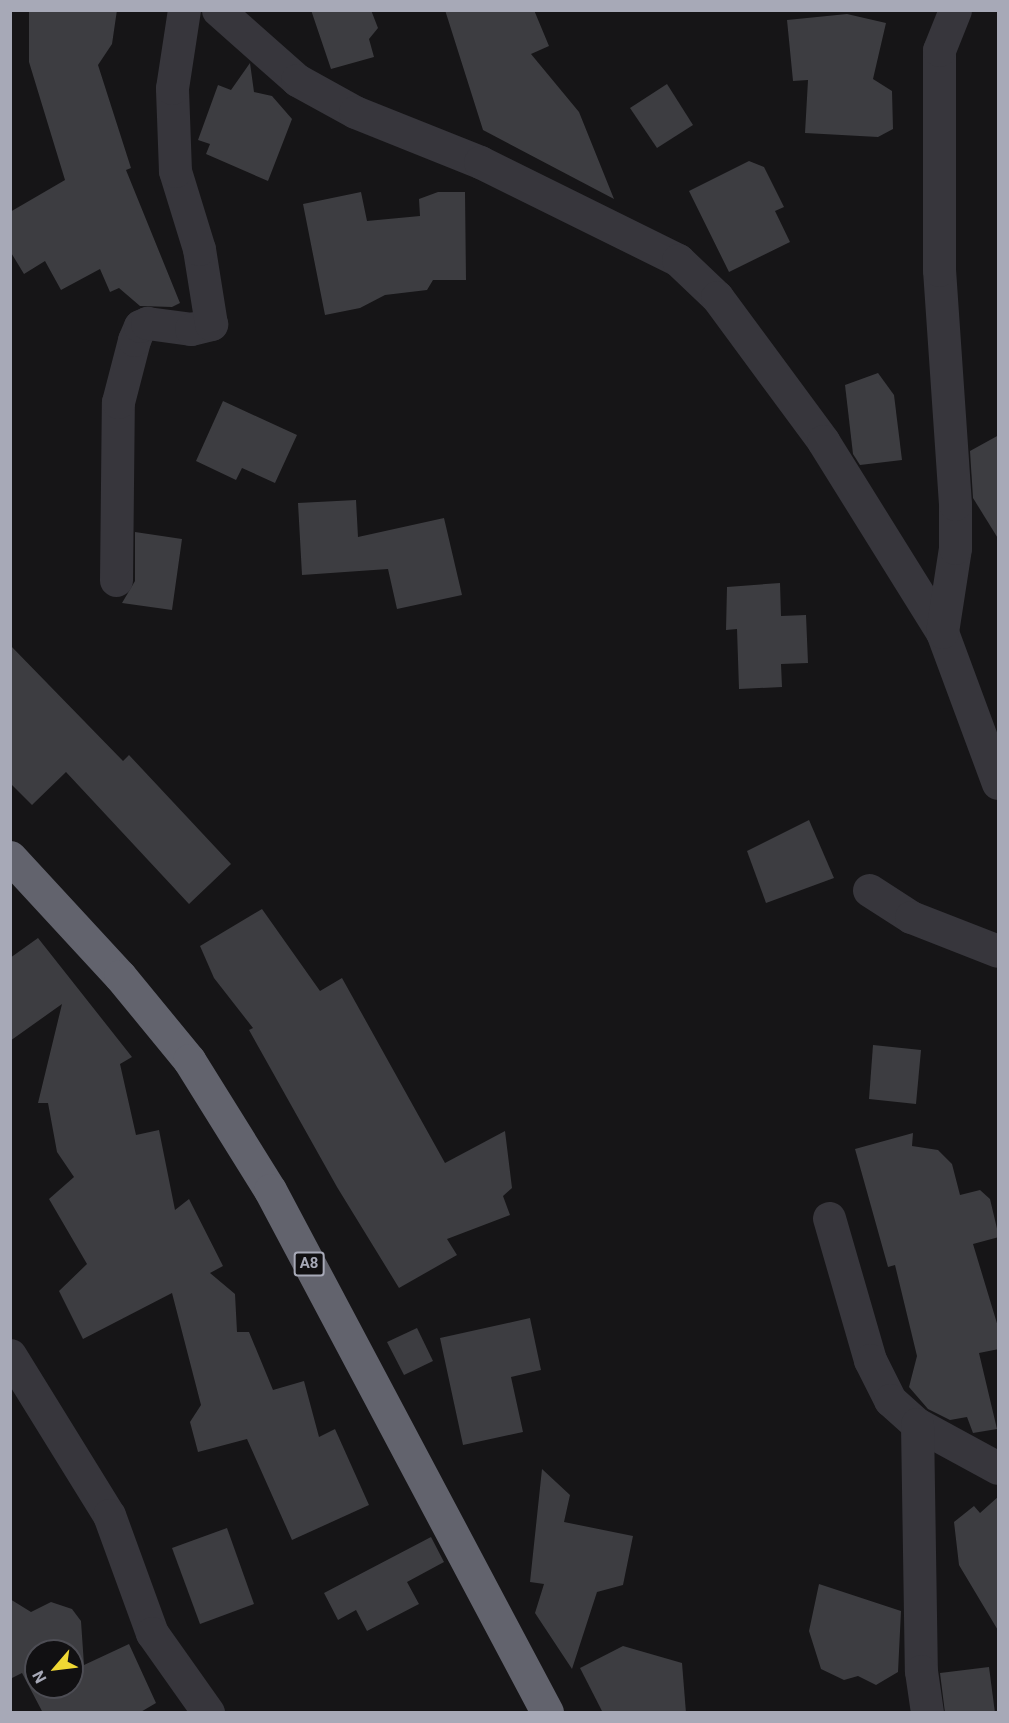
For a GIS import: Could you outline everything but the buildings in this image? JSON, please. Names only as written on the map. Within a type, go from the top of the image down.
[{"type":"highway","name":"A8","points":[[10,857],[120,976],[189,1060],[270,1190],[547,1713]]},
{"type":"street","points":[[116,580],[118,402],[134,339],[140,326],[147,323],[191,328],[211,324],[199,249],[175,171],[171,88],[184,10]]},
{"type":"street","points":[[218,10],[297,80],[355,112],[480,162],[678,260],[717,297],[823,441],[942,632],[987,727],[999,783]]},
{"type":"street","points":[[942,632],[955,548],[955,504],[939,270],[939,50],[955,10]]},
{"type":"street","points":[[869,890],[911,917],[999,951]]},
{"type":"street","points":[[829,1218],[870,1360],[890,1400],[917,1424],[999,1468]]},
{"type":"street","points":[[10,1355],[109,1515],[152,1633],[208,1713]]},
{"type":"street","points":[[917,1424],[921,1671],[927,1713]]}]
